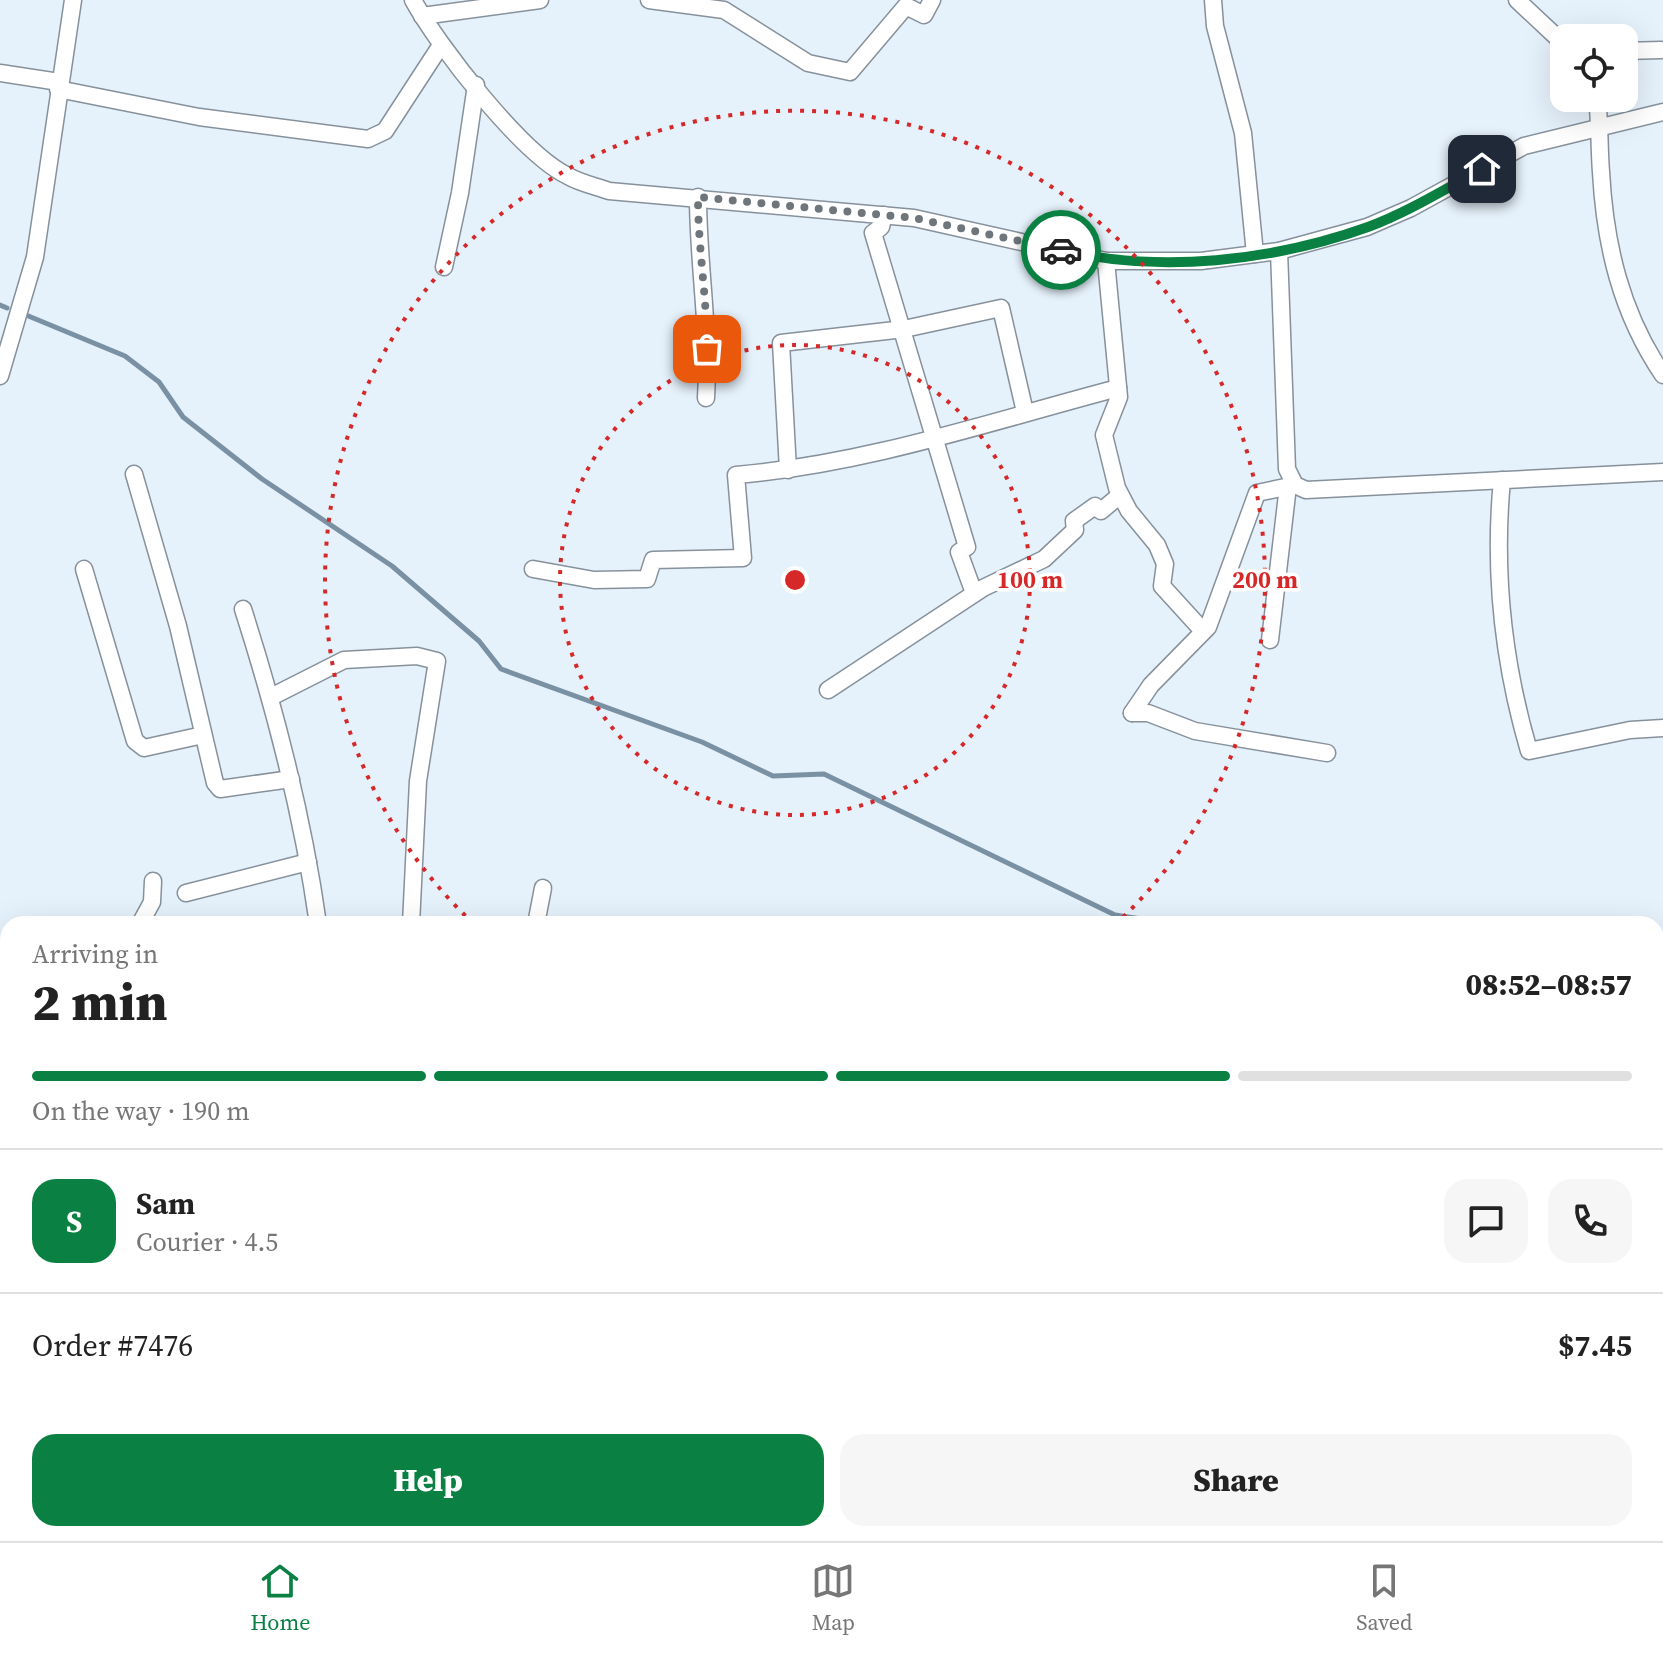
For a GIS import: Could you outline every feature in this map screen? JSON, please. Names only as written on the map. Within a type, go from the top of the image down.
[{"type":"street","points":[[0,376],[35,257],[58,85],[73,0]]},
{"type":"street","points":[[413,0],[441,45],[530,150],[566,176],[609,191],[884,215],[1106,261],[1201,261],[1279,251],[1367,227],[1411,208],[1524,146],[1663,112]]},
{"type":"street","points":[[422,16],[540,0]]},
{"type":"street","points":[[649,0],[724,10],[808,63],[850,72],[906,6],[924,15],[932,0]]},
{"type":"street","points":[[1213,0],[1215,26],[1243,133],[1255,254]]},
{"type":"street","points":[[1517,0],[1550,31]]},
{"type":"street","points":[[0,73],[199,117],[368,139],[385,131],[441,45]]},
{"type":"street","points":[[1638,51],[1661,50]]},
{"type":"street","points":[[444,267],[460,193],[476,85]]},
{"type":"street","points":[[1597,112],[1613,266],[1625,308],[1642,343],[1663,375]]},
{"type":"street","points":[[698,197],[698,246],[707,323],[706,398]]},
{"type":"street","points":[[884,215],[881,227],[873,233],[967,547],[959,552],[974,593]]},
{"type":"street","points":[[1270,640],[1292,486],[1287,469],[1279,251]]},
{"type":"street","points":[[1106,261],[1118,388],[1117,405],[1104,435],[1120,495],[1157,545],[1165,564],[1162,586],[1203,631]]},
{"type":"street","points":[[788,470],[781,343],[904,329],[1001,308],[1025,412]]},
{"type":"street","points":[[533,569],[594,580],[647,579],[653,560],[743,558],[736,475],[788,470],[935,439],[1118,388]]},
{"type":"street","points":[[1327,753],[1195,731],[1148,713],[1132,713],[1151,685],[1203,631],[1257,493],[1292,486],[1306,490],[1663,472]]},
{"type":"street","points":[[134,474],[178,626],[215,783],[220,789],[291,779]]},
{"type":"street","points":[[1502,480],[1496,536],[1501,630],[1514,698],[1529,751],[1630,730],[1663,728]]},
{"type":"street","points":[[828,690],[974,593],[1044,559],[1075,530],[1074,521],[1095,506],[1101,511],[1120,495]]},
{"type":"street","points":[[84,569],[135,741],[144,748],[203,735]]},
{"type":"street","points":[[243,609],[271,697],[291,779],[317,916]]},
{"type":"street","points":[[271,697],[344,660],[417,656],[437,661],[418,781],[411,916]]},
{"type":"street","points":[[186,893],[308,862]]},
{"type":"street","points":[[144,916],[152,902],[153,881]]},
{"type":"street","points":[[538,916],[543,888]]},
{"type":"waterway","points":[[0,305],[7,308]]},
{"type":"waterway","points":[[26,315],[125,356],[159,382],[183,417],[262,479],[392,566],[479,641],[501,669],[702,742],[773,776],[824,774],[1122,916]]},
{"type":"way so far","points":[[707,349],[704,281],[697,233],[698,197],[914,218],[1061,250]]},
{"type":"route","points":[[1061,250],[1106,261],[1201,261],[1279,251],[1367,227],[1411,208],[1482,169]]}]
